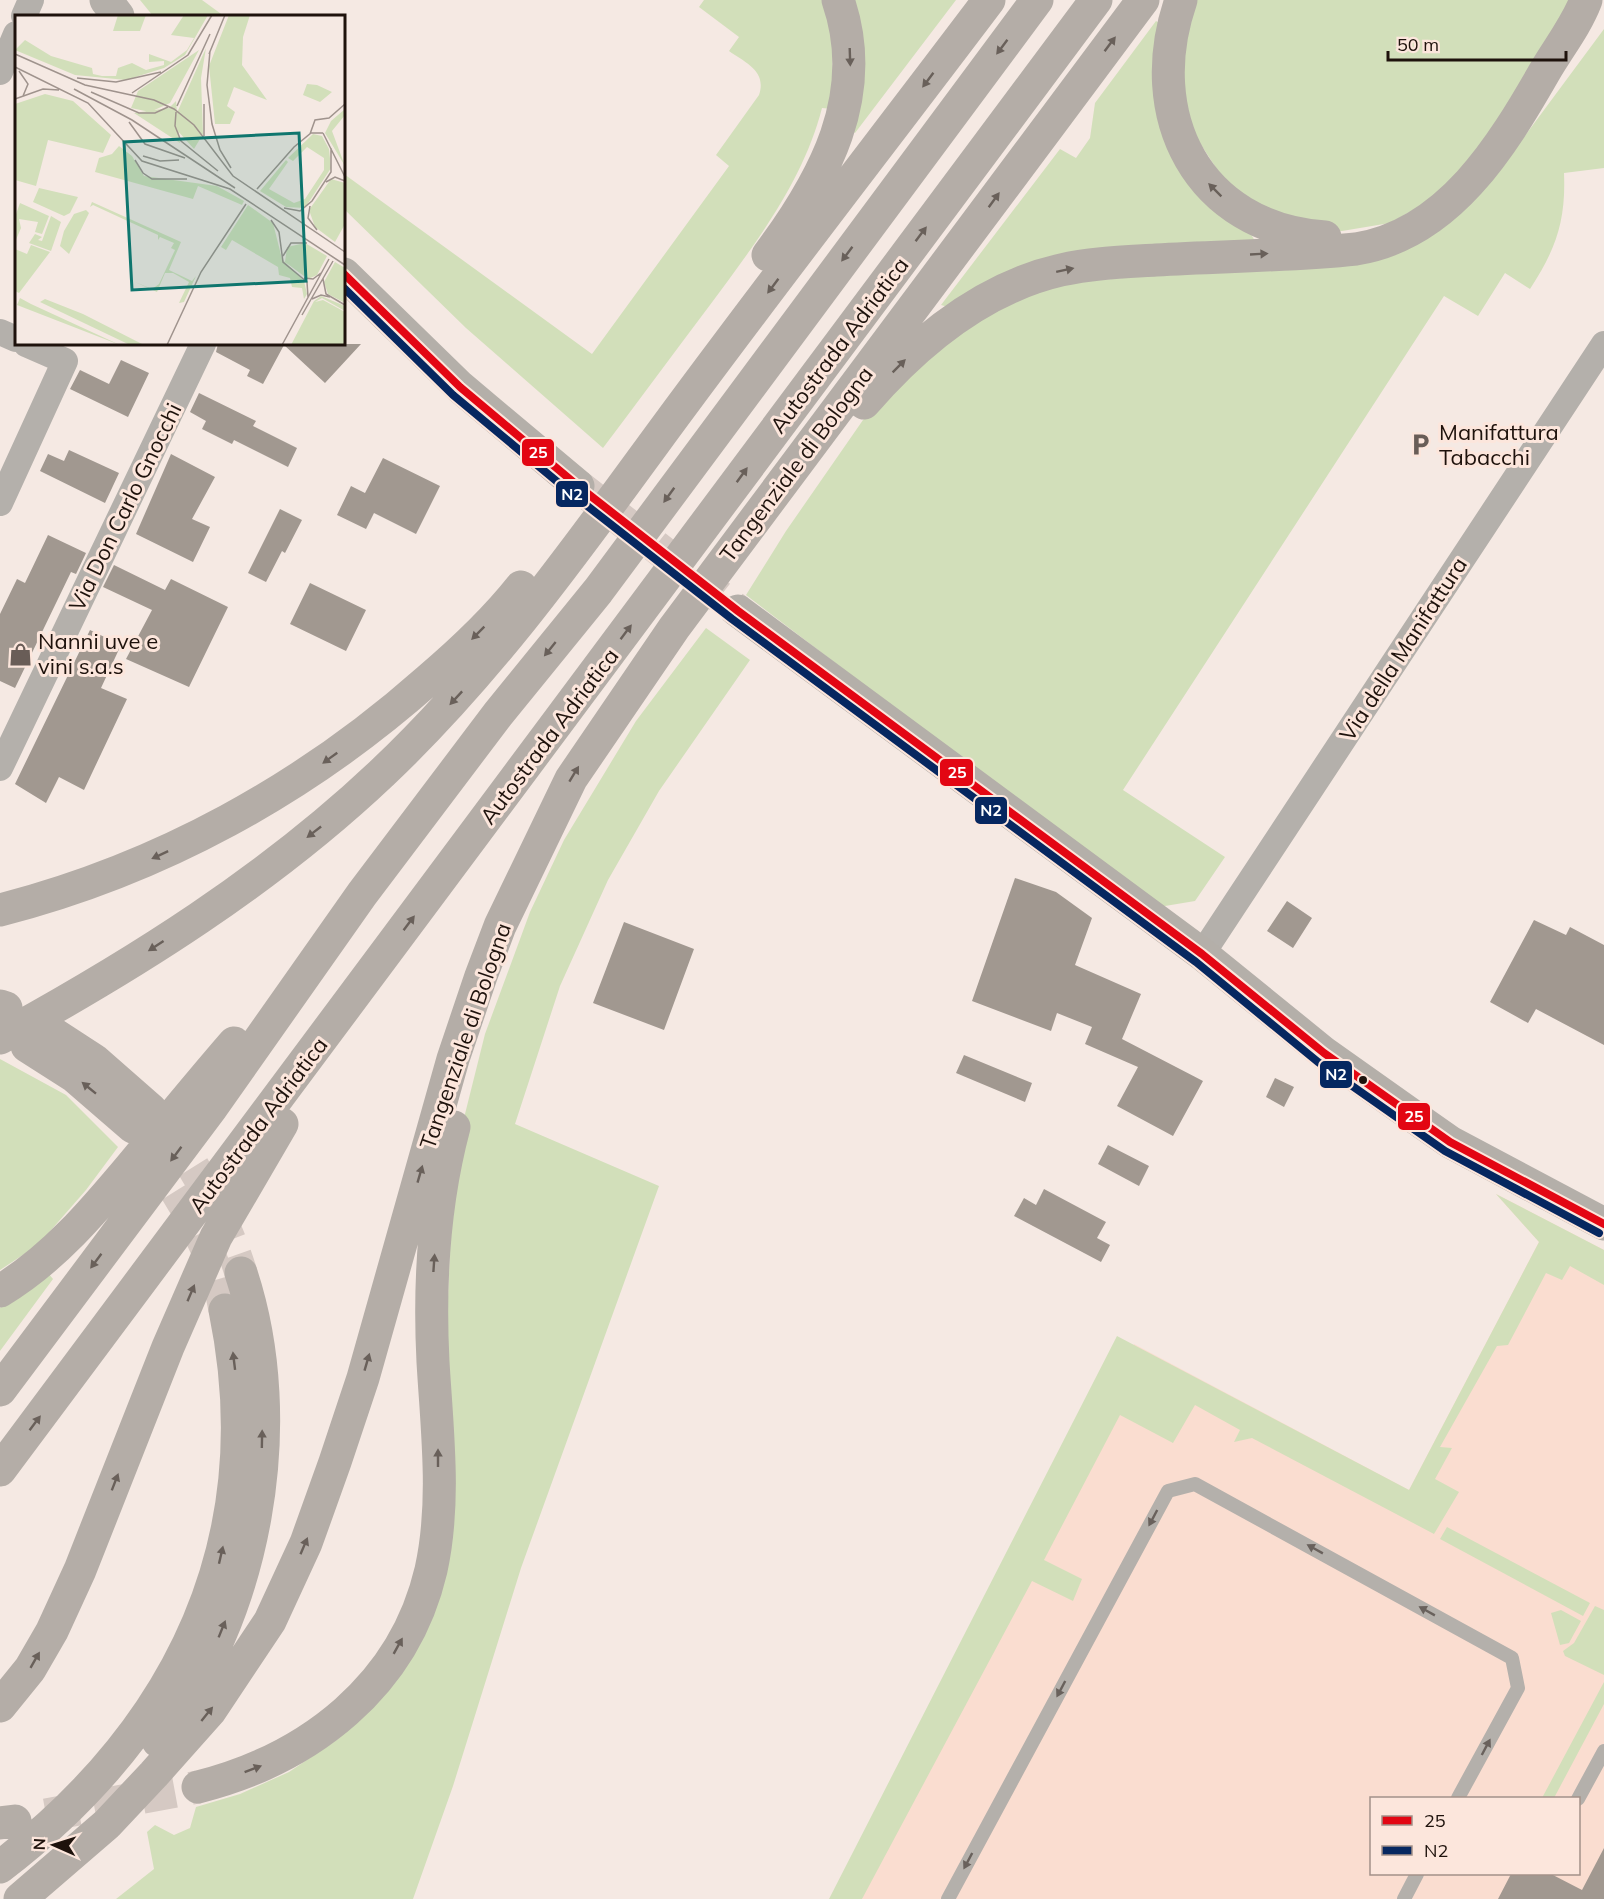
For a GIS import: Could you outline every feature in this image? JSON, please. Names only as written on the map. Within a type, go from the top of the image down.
[{"type":"highway","points":[[655,442],[698,353],[793,222],[817,181],[834,142],[846,103],[850,60],[848,33],[838,0]]},
{"type":"highway","points":[[142,1118],[74,1076],[17,1026],[74,997],[262,873],[380,776],[479,673],[635,471],[989,0]]},
{"type":"highway","points":[[0,1390],[131,1214],[204,1097],[498,714],[598,591],[1037,0]]},
{"type":"highway","name":"Autostrada Adriatica","points":[[0,1470],[155,1262],[242,1167],[384,956],[1096,0]]},
{"type":"highway","name":"Tangenziale di Bologna","points":[[20,1899],[62,1862],[140,1779],[210,1711],[270,1620],[306,1543],[363,1378],[453,1059],[500,926],[571,779],[593,744],[695,600],[1143,0]]},
{"type":"highway","points":[[1181,0],[1168,56],[1170,104],[1185,149],[1210,186],[1246,215],[1282,231],[1311,236],[1350,237],[1407,231]]},
{"type":"highway","points":[[695,600],[783,505],[875,390],[928,339],[988,298],[1038,277],[1083,266],[1356,249],[1381,244],[1437,213],[1466,187],[1533,96],[1587,0]]},
{"type":"highway","points":[[1533,96],[1554,76],[1604,11]]},
{"type":"highway","points":[[0,910],[61,892],[144,862],[237,817],[318,767],[388,716],[450,662],[509,602],[584,510],[609,488],[635,471]]},
{"type":"highway","points":[[198,1787],[224,1781],[269,1763],[310,1741],[372,1685],[396,1651],[416,1613],[430,1571],[436,1534],[438,1437],[433,1359],[433,1274],[449,1146],[475,1046],[547,826]]},
{"type":"highway","points":[[0,1291],[19,1280],[58,1247],[115,1185],[204,1097]]},
{"type":"highway","points":[[0,1706],[30,1669],[52,1631],[80,1570],[168,1347],[216,1237],[242,1167]]},
{"type":"highway","points":[[140,1779],[190,1696],[213,1652],[239,1587],[250,1543],[258,1498],[262,1382],[257,1338],[241,1273]]},
{"type":"highway","points":[[0,1867],[45,1832],[119,1755],[159,1700],[193,1639],[217,1570],[229,1519],[239,1431],[238,1388],[225,1310]]},
{"type":"main road","points":[[106,0],[117,15]]},
{"type":"main road","points":[[345,275],[460,387],[578,486]]},
{"type":"main road","points":[[738,611],[1202,954],[1324,1053],[1420,1121],[1450,1142],[1604,1224]]},
{"type":"street","points":[[24,15],[31,0]]},
{"type":"street","points":[[0,72],[15,36]]},
{"type":"street","points":[[0,332],[15,339]]},
{"type":"street","name":"Via della Manifattura","points":[[1202,954],[1604,344]]},
{"type":"street","points":[[0,503],[65,361],[28,345]]},
{"type":"street","name":"Via Don Carlo Gnocchi","points":[[0,768],[203,345]]},
{"type":"lane","points":[[948,1899],[1168,1491],[1196,1484],[1512,1658],[1518,1688],[1459,1797]]},
{"type":"lane","points":[[1579,1797],[1604,1751]]},
{"type":"lane","points":[[1404,1899],[1417,1875]]},
{"type":"shaded area","points":[[1496,1194],[1604,1250],[1604,1899],[837,1899],[1134,1344],[1409,1490],[1539,1242]]},
{"type":"green space","points":[[140,0],[202,0],[223,15],[152,15]]},
{"type":"green space","points":[[704,0],[825,0],[832,18],[833,109],[822,108],[814,135],[790,187],[744,259],[603,448],[466,328],[345,210],[345,175],[592,354],[729,166],[716,155],[759,95],[761,87],[758,74],[729,51],[739,37],[699,7]]},
{"type":"green space","points":[[850,0],[956,0],[855,133],[851,130]]},
{"type":"green space","points":[[1193,0],[1577,0],[1565,28],[1452,183],[1436,197],[1390,223],[1342,231],[1324,231],[1233,194],[1183,117],[1183,30]]},
{"type":"green space","points":[[1156,21],[1161,24],[1156,77],[1255,241],[948,307],[941,305],[1060,149],[1076,158],[1090,138],[1095,103]]},
{"type":"green space","points":[[1604,29],[1604,168],[1564,173],[1563,206],[1558,234],[1547,261],[1530,289],[1505,273],[1478,316],[1444,296],[1123,790],[1225,857],[1195,901],[1159,907],[1140,895],[746,595],[786,531],[863,420],[878,403],[965,327],[1045,285],[1355,257],[1521,141]]},
{"type":"green space","points":[[706,628],[750,660],[659,791],[608,880],[560,986],[515,1124],[659,1186],[521,1568],[453,1786],[413,1899],[116,1899],[154,1869],[147,1832],[155,1825],[174,1835],[190,1828],[196,1807],[240,1794],[289,1772],[338,1739],[374,1703],[424,1617],[444,1390],[454,1158],[485,1034],[530,912],[564,840],[636,721]]},
{"type":"green space","points":[[0,1059],[66,1095],[118,1147],[86,1190],[38,1245],[0,1270]]},
{"type":"green space","points":[[1496,1194],[1604,1250],[1604,1285],[1570,1266],[1562,1280],[1546,1273],[1508,1345],[1497,1346],[1440,1447],[1452,1448],[1435,1479],[1459,1492],[1434,1534],[1252,1438],[1234,1442],[1240,1430],[1195,1405],[1173,1443],[1120,1415],[1044,1560],[1082,1579],[1073,1601],[1032,1581],[862,1899],[829,1899],[1117,1336],[1409,1490],[1539,1242]]},
{"type":"green space","points":[[48,1273],[53,1279],[0,1351],[0,1308]]},
{"type":"green space","points":[[1447,1527],[1590,1603],[1583,1616],[1440,1539]]},
{"type":"green space","points":[[1595,1606],[1604,1610],[1604,1675],[1565,1656],[1563,1651],[1574,1643]]},
{"type":"green space","points":[[1561,1610],[1581,1621],[1569,1643],[1560,1645],[1551,1613]]},
{"type":"green space","points":[[1604,1682],[1604,1704],[1555,1797],[1543,1797]]},
{"type":"building","points":[[361,344],[325,383],[284,345]]},
{"type":"building","points":[[218,345],[284,345],[263,384],[247,376],[250,370],[216,352]]},
{"type":"building","points":[[121,360],[149,373],[128,417],[70,389],[80,370],[109,384]]},
{"type":"building","points":[[199,393],[256,421],[253,426],[297,448],[288,467],[234,440],[232,444],[202,429],[206,421],[190,412]]},
{"type":"building","points":[[69,450],[119,473],[105,503],[40,471],[48,454],[64,461]]},
{"type":"building","points":[[171,454],[215,477],[192,519],[210,527],[193,562],[136,534]]},
{"type":"building","points":[[383,458],[440,486],[416,534],[374,513],[366,529],[337,515],[351,486],[365,493]]},
{"type":"building","points":[[280,509],[302,520],[285,553],[282,551],[266,582],[248,573]]},
{"type":"building","points":[[48,535],[86,553],[76,574],[71,572],[15,688],[0,681],[0,614],[17,579],[25,583]]},
{"type":"building","points":[[114,565],[165,590],[171,579],[228,607],[189,687],[126,659],[152,610],[103,587]]},
{"type":"building","points":[[310,583],[366,610],[346,651],[290,624]]},
{"type":"building","points":[[90,630],[121,645],[101,688],[127,699],[84,790],[59,777],[46,803],[15,784]]},
{"type":"building","points":[[1015,878],[1056,892],[1092,918],[1075,965],[1141,994],[1122,1039],[1203,1081],[1173,1136],[1117,1106],[1138,1067],[1085,1044],[1092,1027],[1057,1013],[1051,1031],[972,1001]]},
{"type":"building","points":[[1287,901],[1312,918],[1293,948],[1267,931]]},
{"type":"building","points":[[1534,920],[1566,935],[1570,927],[1604,945],[1604,1045],[1536,1009],[1528,1023],[1490,1002]]},
{"type":"building","points":[[624,922],[694,949],[664,1030],[593,1003]]},
{"type":"building","points":[[964,1055],[1032,1083],[1025,1102],[956,1073]]},
{"type":"building","points":[[1275,1078],[1294,1087],[1284,1107],[1266,1097]]},
{"type":"building","points":[[1108,1145],[1149,1166],[1139,1186],[1098,1164]]},
{"type":"building","points":[[1044,1189],[1106,1222],[1097,1238],[1110,1245],[1101,1262],[1014,1216],[1024,1198],[1036,1205]]},
{"type":"building","points":[[1604,1848],[1604,1899],[1498,1899],[1510,1875],[1553,1875],[1582,1890]]},
{"type":"tunnel","points":[[578,486],[738,611]]},
{"type":"tunnel","points":[[165,1127],[210,1196],[241,1273]]},
{"type":"tunnel","points":[[149,1150],[174,1187],[206,1246],[221,1288],[225,1310]]},
{"type":"tunnel","points":[[46,1815],[198,1787]]},
{"type":"transit line","name":"25","points":[[345,275],[460,387],[578,486],[738,611],[1202,954],[1324,1053],[1450,1142],[1604,1224]]},
{"type":"transit line","name":"N2","points":[[345,289],[453,395],[572,494],[732,619],[1196,962],[1318,1062],[1445,1151],[1599,1233]]},
{"type":"place","name":"Manifattura Tabacchi","points":[[1421,445]]},
{"type":"place","name":"Nanni uve e vini s.a.s","points":[[20,654]]}]
